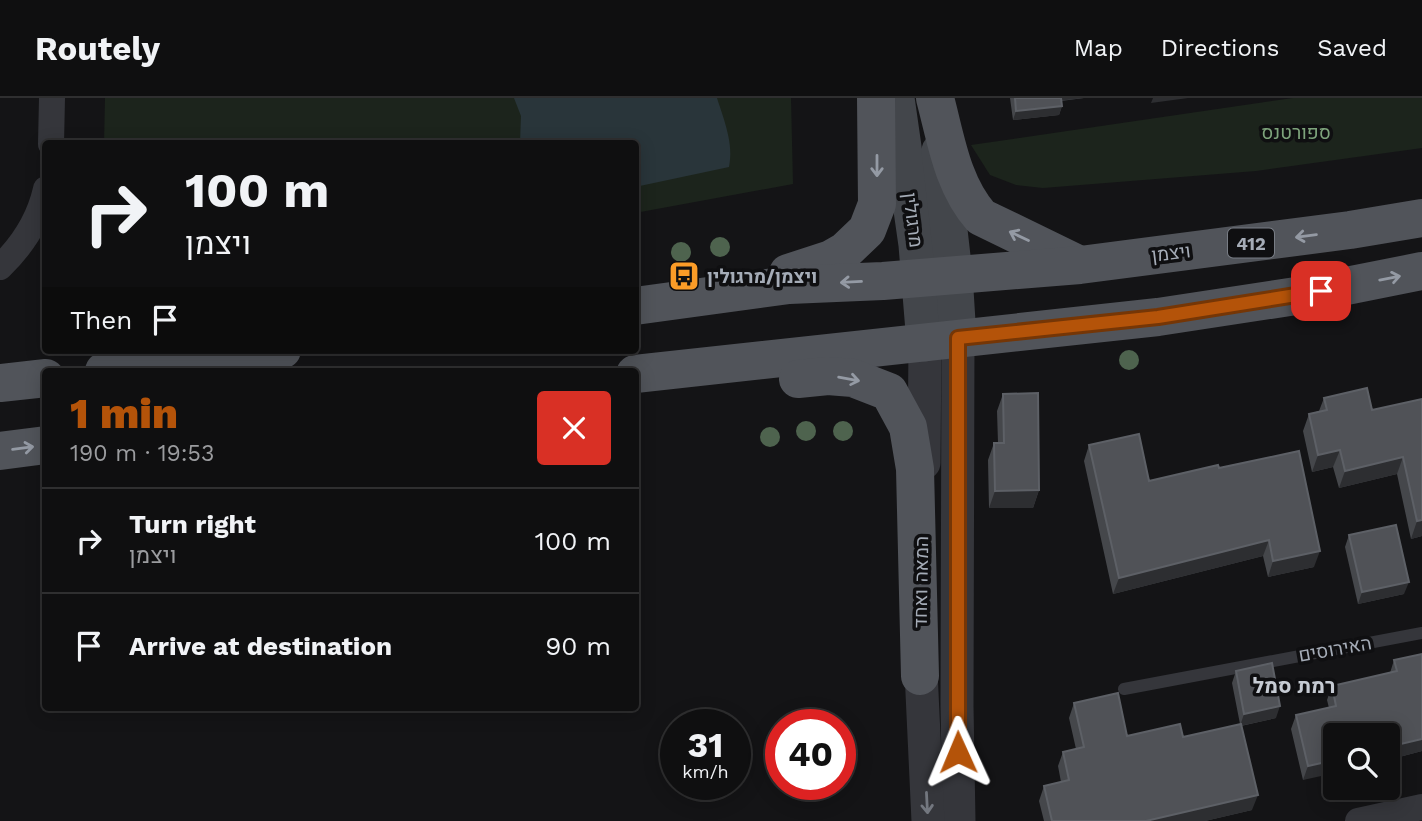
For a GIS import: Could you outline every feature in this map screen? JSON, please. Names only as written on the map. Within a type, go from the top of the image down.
[{"type":"main road","points":[[649,304],[790,272],[831,259],[854,244],[867,230],[877,204],[876,98]]},
{"type":"main road","name":"מרגולין","points":[[896,98],[935,260]]},
{"type":"main road","points":[[935,98],[961,188],[981,217],[1080,265]]},
{"type":"main road","name":"מרגולין","points":[[935,98],[935,260],[942,340]]},
{"type":"main road","name":"ויצמן","points":[[935,260],[1080,265],[1336,232],[1422,218]]},
{"type":"main road","name":"412","points":[[649,304],[789,285],[935,260]]},
{"type":"main road","points":[[639,374],[1158,317],[1296,296],[1422,271]]},
{"type":"main road","points":[[129,368],[248,354]]},
{"type":"main road","points":[[639,393],[828,376],[853,378],[889,392],[908,427],[915,469],[920,676]]},
{"type":"main road","points":[[0,383],[42,378]]},
{"type":"main road","points":[[0,451],[42,446]]},
{"type":"street","points":[[51,140],[52,98]]},
{"type":"street","points":[[7,260],[31,229],[42,208]]},
{"type":"street","name":"המאה ואחד","points":[[928,821],[920,676],[942,340]]},
{"type":"street","name":"המאה ואחד","points":[[942,340],[959,821]]},
{"type":"street","points":[[1358,821],[1422,807]]},
{"type":"lane","name":"האירוסים","points":[[1124,689],[1422,634]]},
{"type":"green space","points":[[105,98],[791,98],[793,184],[639,212],[639,140],[104,140]]},
{"type":"green space","name":"ספורטנס","points":[[1293,98],[1422,98],[1422,148],[1256,171],[1043,188],[1016,185],[990,175],[971,145]]},
{"type":"shaded area","points":[[514,98],[717,98],[729,141],[729,167],[639,186],[639,140],[520,140],[521,116]]},
{"type":"building","points":[[1015,98],[1061,98],[1062,106],[1016,111]]},
{"type":"building","points":[[1367,388],[1372,410],[1422,399],[1422,520],[1417,521],[1403,457],[1345,471],[1340,450],[1318,455],[1309,414],[1327,410],[1324,398]]},
{"type":"building","points":[[1038,393],[1039,490],[995,491],[994,443],[1004,443],[1003,394]]},
{"type":"building","points":[[1139,434],[1149,481],[1218,465],[1219,468],[1299,451],[1320,551],[1273,561],[1269,540],[1119,578],[1089,445]]},
{"type":"building","points":[[1396,525],[1409,582],[1362,592],[1349,535]]},
{"type":"building","points":[[1422,654],[1422,739],[1400,744],[1400,723],[1323,723],[1323,763],[1308,766],[1296,715],[1336,706],[1332,686],[1397,671],[1394,660]]},
{"type":"building","points":[[1272,663],[1280,706],[1244,714],[1236,671]]},
{"type":"building","points":[[1118,693],[1127,736],[1180,724],[1183,737],[1241,724],[1258,795],[1146,821],[1052,821],[1044,786],[1069,780],[1063,752],[1084,747],[1074,703]]},
{"type":"place","name":"ויצמן/מרגולין","points":[[684,276]]},
{"type":"district","name":"רמת סמל","points":[[1294,685]]},
{"type":"route","points":[[958,752],[958,338],[1158,317],[1321,291]]}]
